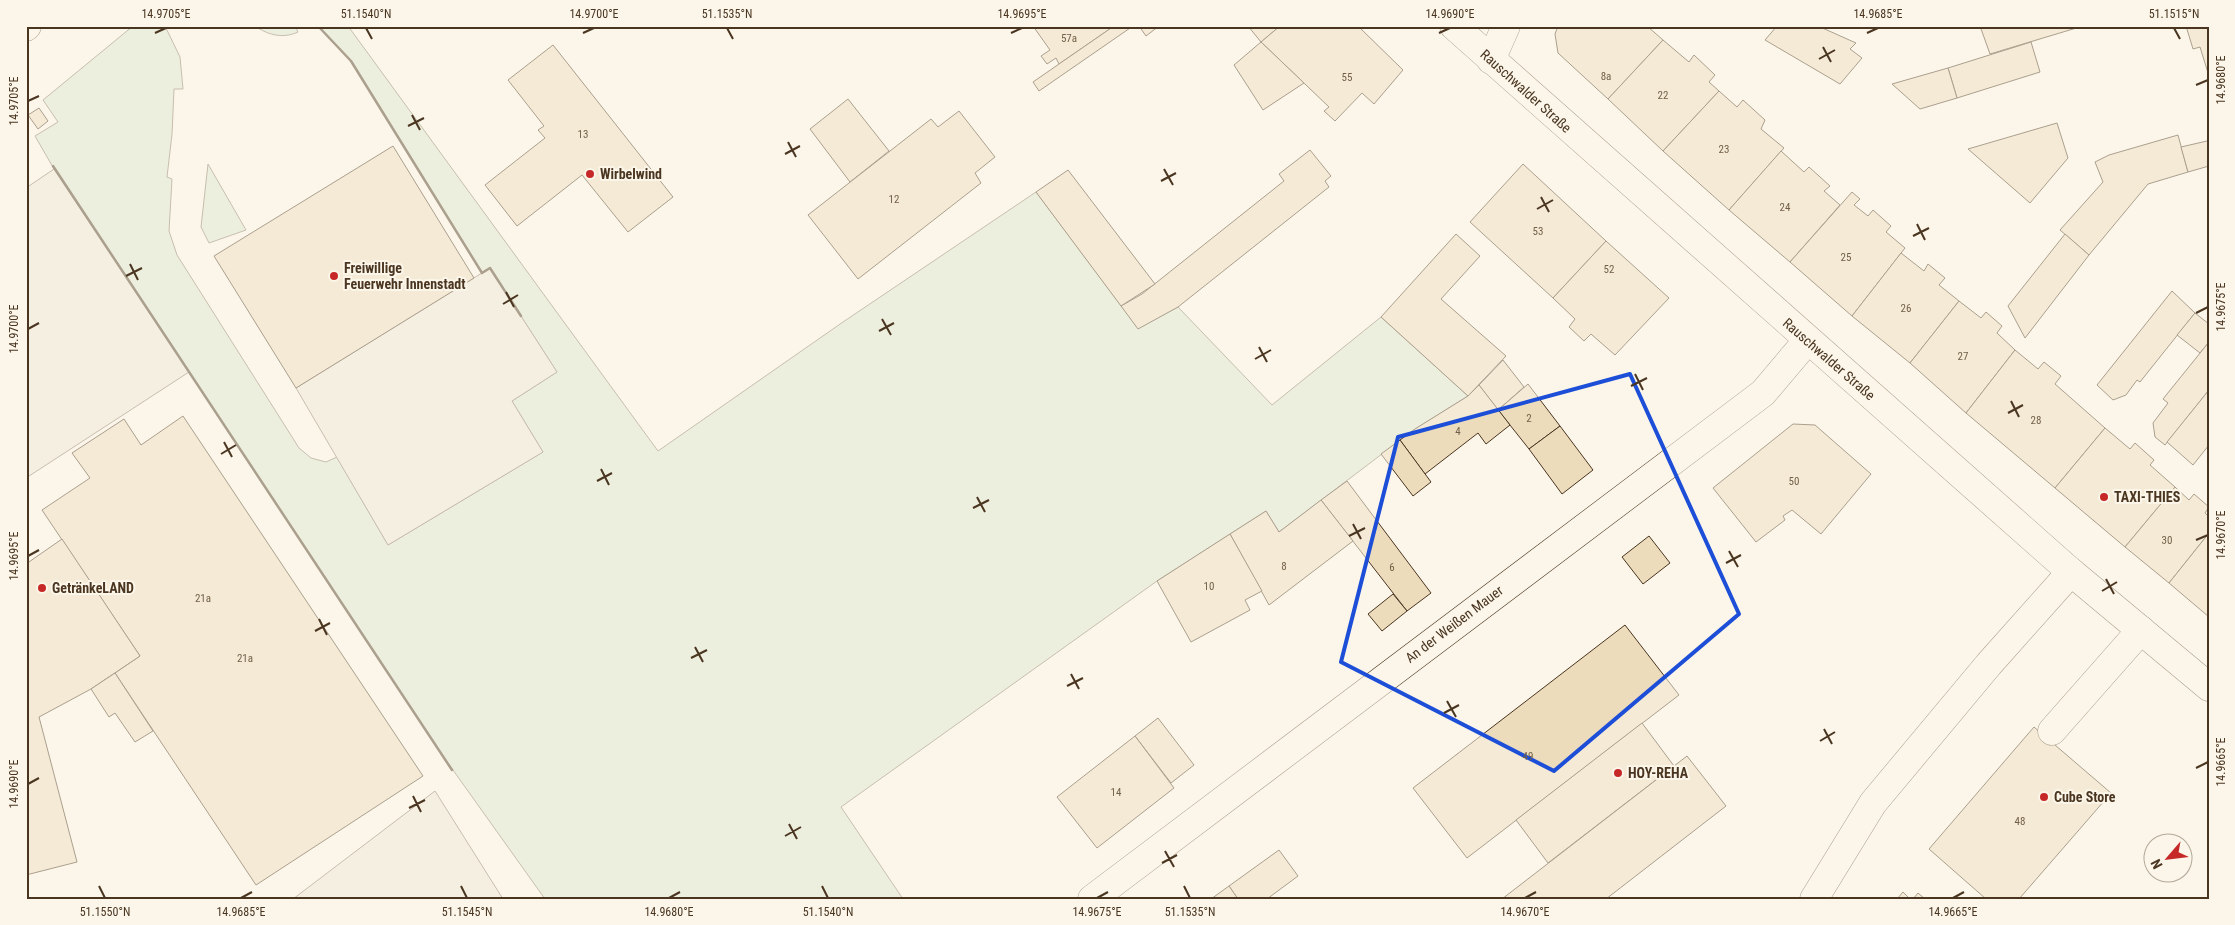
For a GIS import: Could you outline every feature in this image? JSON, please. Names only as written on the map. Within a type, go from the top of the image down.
[{"type":"street","name":"Rauschwalder Straße","points":[[1454,26],[2071,572],[2209,687]]},
{"type":"street","points":[[1491,60],[1506,26]]},
{"type":"street","name":"An der Weißen Mauer","points":[[1092,899],[1208,809],[1763,393],[1807,340]]},
{"type":"street","points":[[1814,899],[1873,803],[1989,664],[2071,572]]},
{"type":"street","points":[[2052,731],[2141,630]]},
{"type":"highlighted area","points":[[1630,374],[1739,614],[1554,771],[1341,662],[1398,437]]},
{"type":"green space","points":[[133,26],[165,26],[180,57],[183,89],[174,89],[172,134],[167,177],[172,179],[169,231],[177,255],[299,448],[311,458],[326,462],[337,457],[388,545],[543,452],[512,401],[557,372],[490,268],[482,273],[351,61],[318,26],[348,26],[658,451],[843,322],[1036,192],[1138,328],[1178,307],[1272,405],[1381,317],[1468,396],[1415,429],[1279,532],[1266,511],[1157,581],[841,807],[903,899],[545,899],[443,756],[54,169],[35,136],[58,122],[43,100]]},
{"type":"green space","points":[[255,26],[295,26],[298,32],[281,36],[265,32]]},
{"type":"green space","points":[[208,164],[246,230],[209,243],[201,227]]},
{"type":"shaded area","points":[[54,169],[189,372],[26,478],[26,188]]},
{"type":"shaded area","points":[[490,268],[557,372],[512,401],[543,452],[388,545],[296,388]]},
{"type":"shaded area","points":[[435,791],[503,899],[293,899]]},
{"type":"building","points":[[1033,26],[1114,26],[1059,64],[1056,58],[1047,64],[1041,56],[1050,50]]},
{"type":"building","points":[[1114,26],[1133,26],[1039,91],[1033,82]]},
{"type":"building","points":[[1139,26],[1159,26],[1146,36]]},
{"type":"building","points":[[1248,26],[1280,26],[1261,42]]},
{"type":"building","points":[[1280,26],[1358,26],[1403,70],[1374,104],[1362,93],[1335,121],[1324,111],[1329,107],[1261,42]]},
{"type":"building","points":[[1558,26],[1647,26],[1663,40],[1608,99],[1558,53],[1555,34]]},
{"type":"building","points":[[1777,26],[1818,26],[1856,43],[1850,49],[1862,58],[1840,84],[1765,40]]},
{"type":"building","points":[[1980,26],[2083,26],[1990,54]]},
{"type":"building","points":[[2186,26],[2209,26],[2209,76],[2200,47],[2193,49]]},
{"type":"building","points":[[1663,40],[1689,62],[1694,55],[1715,75],[1709,82],[1719,91],[1663,151],[1608,99]]},
{"type":"building","points":[[1261,42],[1304,83],[1263,110],[1234,65]]},
{"type":"building","points":[[2031,42],[2040,72],[1957,98],[1948,68]]},
{"type":"building","points":[[553,45],[673,197],[628,232],[582,175],[517,226],[485,185],[545,138],[538,130],[544,126],[508,80]]},
{"type":"building","points":[[1948,68],[1957,98],[1920,109],[1892,84]]},
{"type":"building","points":[[1719,91],[1737,107],[1743,100],[1765,120],[1761,129],[1784,148],[1729,210],[1663,151]]},
{"type":"building","points":[[848,99],[889,151],[850,182],[810,129]]},
{"type":"building","points":[[39,108],[48,121],[38,129],[28,115]]},
{"type":"building","points":[[959,111],[995,157],[975,173],[981,183],[858,279],[808,215],[931,119],[938,127]]},
{"type":"building","points":[[2057,123],[2068,158],[2030,203],[1968,149]]},
{"type":"building","points":[[2178,135],[2188,172],[2148,184],[2089,255],[2060,230],[2103,182],[2095,162],[2109,155]]},
{"type":"building","points":[[2209,142],[2209,166],[2188,172],[2181,147]]},
{"type":"building","points":[[393,146],[474,278],[296,388],[214,256]]},
{"type":"building","points":[[1310,150],[1331,176],[1325,181],[1329,187],[1178,307],[1138,329],[1121,306],[1142,294],[1284,181],[1279,174]]},
{"type":"building","points":[[1781,151],[1804,172],[1809,167],[1830,186],[1824,191],[1840,205],[1790,262],[1729,210]]},
{"type":"building","points":[[1523,164],[1606,241],[1553,298],[1470,222]]},
{"type":"building","points":[[1068,170],[1155,284],[1121,306],[1036,192]]},
{"type":"building","points":[[1852,192],[1860,199],[1854,205],[1868,216],[1873,210],[1891,226],[1886,232],[1905,248],[1852,316],[1790,262]]},
{"type":"building","points":[[1456,234],[1480,256],[1441,299],[1506,356],[1468,396],[1381,317]]},
{"type":"building","points":[[2065,234],[2089,255],[2025,338],[2008,306]]},
{"type":"building","points":[[1606,241],[1669,298],[1615,355],[1591,334],[1584,341],[1569,327],[1575,319],[1553,298]]},
{"type":"building","points":[[1901,253],[1924,271],[1928,264],[1945,278],[1939,285],[1959,301],[1910,363],[1852,316]]},
{"type":"building","points":[[2172,291],[2195,313],[2140,382],[2137,380],[2126,395],[2113,400],[2097,385]]},
{"type":"building","points":[[1959,301],[1981,318],[1986,312],[2002,326],[1997,333],[2015,350],[1966,413],[1910,363]]},
{"type":"building","points":[[2195,313],[2209,324],[2209,342],[2200,353],[2177,335]]},
{"type":"building","points":[[2209,342],[2209,390],[2165,445],[2155,437],[2153,423],[2168,403],[2163,399]]},
{"type":"building","points":[[2015,350],[2038,369],[2044,362],[2061,376],[2055,384],[2105,428],[2055,488],[1966,413]]},
{"type":"building","points":[[1503,360],[1524,387],[1498,410],[1479,385]]},
{"type":"building","points":[[1528,384],[1560,426],[1529,449],[1498,410]]},
{"type":"building","points":[[1479,385],[1510,425],[1486,444],[1478,433],[1425,474],[1400,440],[1468,396]]},
{"type":"building","points":[[2209,390],[2209,445],[2193,465],[2167,442]]},
{"type":"building","points":[[183,416],[423,776],[256,885],[115,673],[140,656],[42,510],[90,478],[72,453],[124,419],[141,445]]},
{"type":"building","points":[[1793,424],[1815,425],[1871,474],[1821,534],[1792,510],[1783,516],[1785,520],[1756,542],[1713,488]]},
{"type":"building","points":[[1560,426],[1593,470],[1562,494],[1529,449]]},
{"type":"building","points":[[2105,428],[2130,449],[2135,443],[2154,460],[2150,465],[2175,487],[2125,547],[2055,488]]},
{"type":"building","points":[[1400,440],[1431,482],[1413,496],[1381,454]]},
{"type":"building","points":[[1347,481],[1431,593],[1407,611],[1321,500]]},
{"type":"building","points":[[2175,487],[2189,500],[2194,494],[2209,507],[2205,513],[2209,517],[2209,533],[2169,583],[2125,547]]},
{"type":"building","points":[[1321,500],[1353,541],[1269,605],[1230,534],[1266,511],[1279,532]]},
{"type":"building","points":[[2209,533],[2209,617],[2169,583]]},
{"type":"building","points":[[1230,534],[1262,591],[1245,600],[1250,610],[1191,642],[1157,581]]},
{"type":"building","points":[[1649,536],[1670,563],[1643,584],[1622,557]]},
{"type":"building","points":[[62,539],[140,656],[91,689],[39,717],[77,862],[26,875],[26,564]]},
{"type":"building","points":[[1393,594],[1407,611],[1382,631],[1368,614]]},
{"type":"building","points":[[1625,625],[1679,695],[1467,858],[1413,788]]},
{"type":"building","points":[[115,673],[153,731],[135,742],[115,713],[109,717],[91,689]]},
{"type":"building","points":[[1158,718],[1194,765],[1171,783],[1135,736]]},
{"type":"building","points":[[1642,723],[1674,766],[1548,863],[1516,820]]},
{"type":"building","points":[[2034,727],[2111,793],[2019,899],[1986,899],[1929,849]]},
{"type":"building","points":[[1135,736],[1174,788],[1097,848],[1057,797]]},
{"type":"building","points":[[1687,756],[1726,806],[1606,899],[1502,899]]},
{"type":"building","points":[[1279,850],[1298,876],[1267,899],[1238,899],[1229,886]]},
{"type":"building","points":[[1229,886],[1238,899],[1211,899]]},
{"type":"building","points":[[1903,892],[1910,899],[1897,899]]},
{"type":"building","points":[[1918,893],[1925,899],[1913,899]]},
{"type":"wall","points":[[318,26],[351,61],[482,273],[490,268],[521,316]]},
{"type":"wall","points":[[53,166],[452,770]]},
{"type":"place","name":"Wirbelwind","points":[[590,174]]},
{"type":"place","name":"Freiwillige Feuerwehr Innenstadt","points":[[334,276]]},
{"type":"place","name":"TAXI-THIES","points":[[2104,497]]},
{"type":"place","name":"GetränkeLAND","points":[[42,588]]},
{"type":"place","name":"HOY-REHA","points":[[1618,773]]},
{"type":"place","name":"Cube Store","points":[[2044,797]]}]
